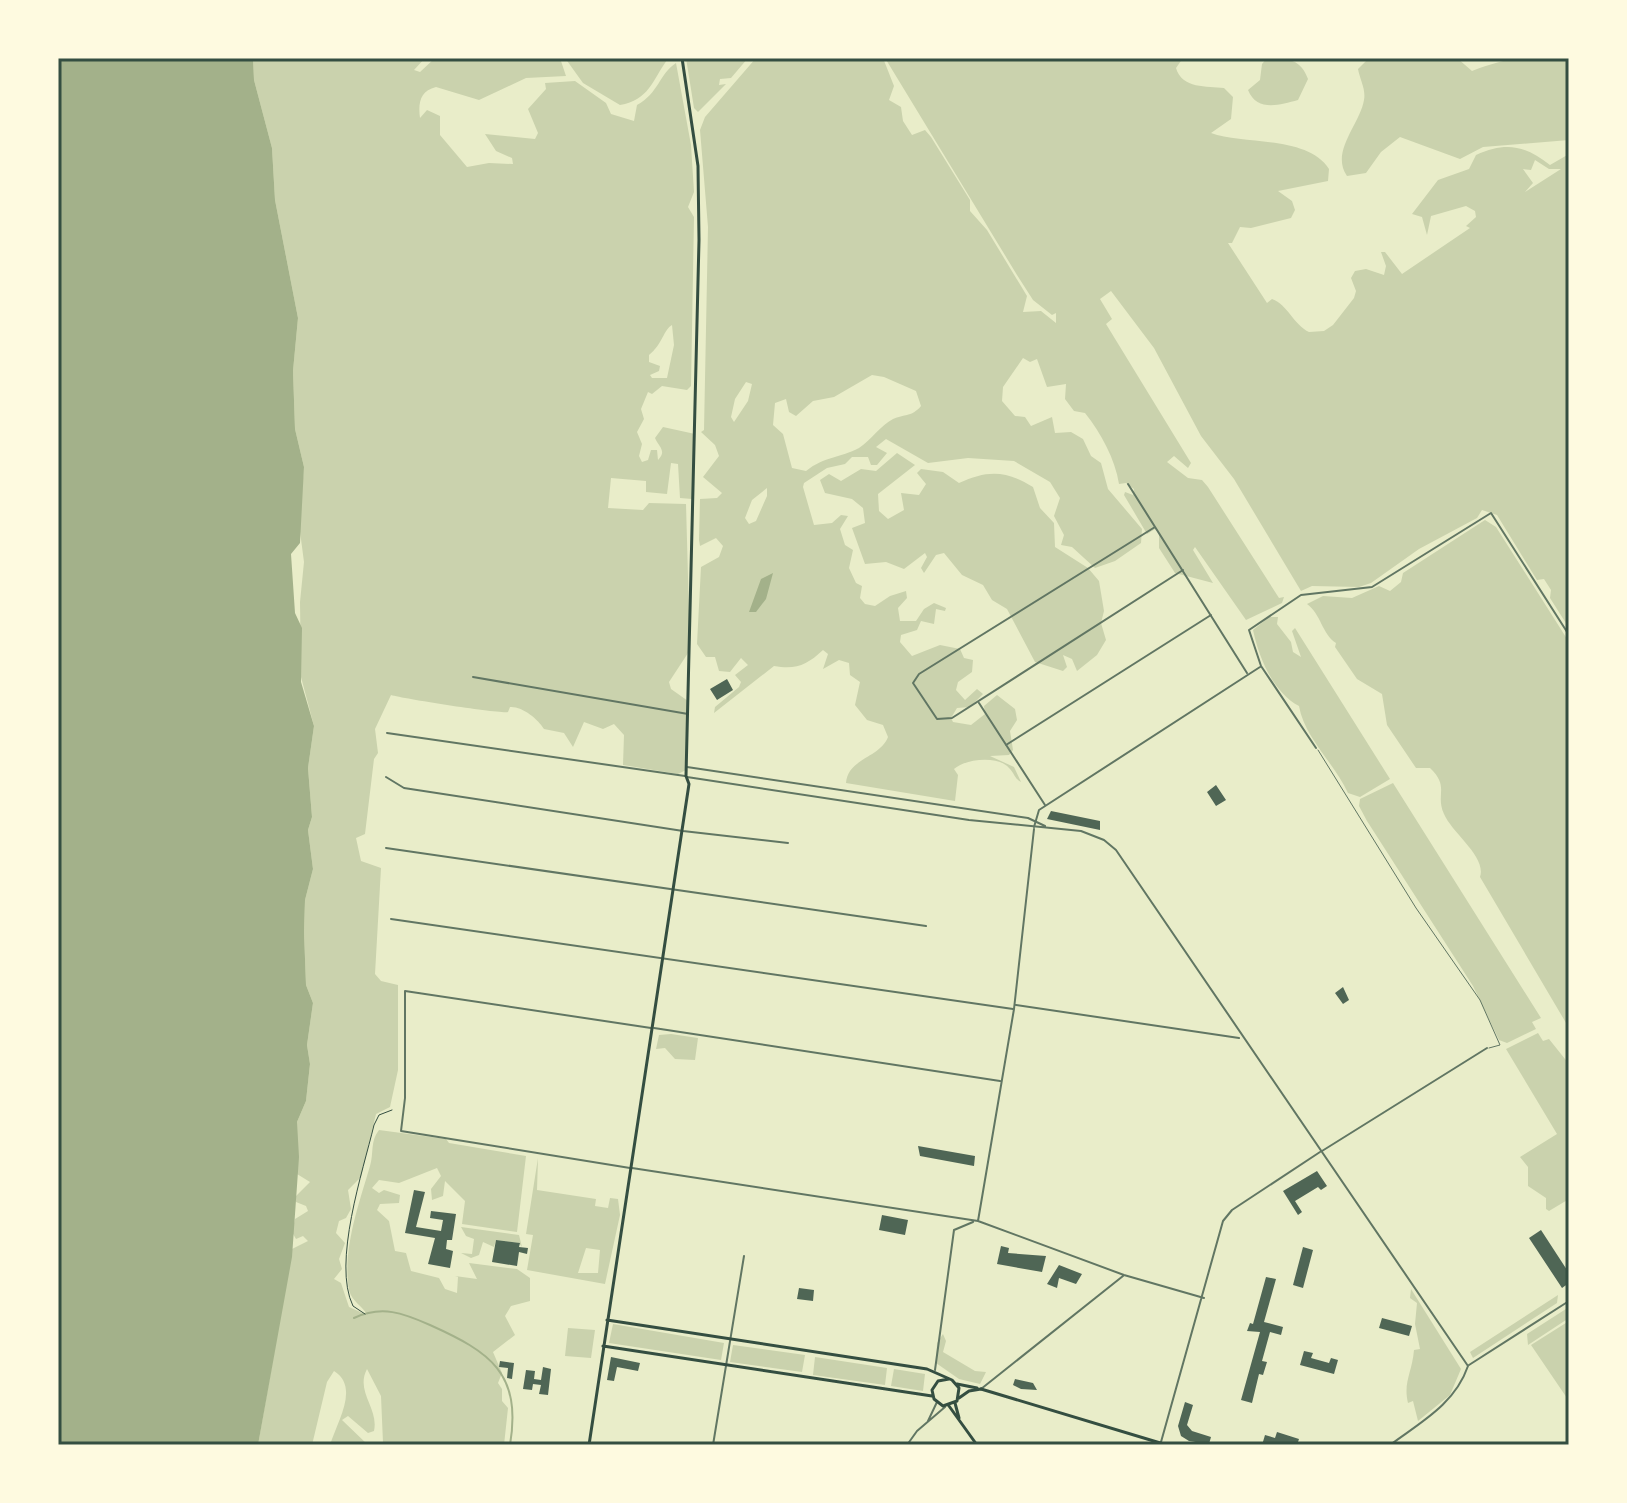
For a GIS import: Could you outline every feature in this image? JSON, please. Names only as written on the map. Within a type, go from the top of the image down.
[{"type":"main road","points":[[589,1445],[689,784],[686,776],[699,240],[698,166],[682,58]]},
{"type":"main road","points":[[607,1320],[934,1372],[957,1384],[1167,1445]]},
{"type":"main road","points":[[603,1346],[933,1396]]},
{"type":"main road","points":[[934,1372],[933,1396],[937,1402],[947,1406],[977,1445]]},
{"type":"main road","points":[[933,1388],[938,1381],[949,1379]]},
{"type":"main road","points":[[957,1384],[959,1398]]},
{"type":"main road","points":[[947,1406],[966,1392],[981,1389]]},
{"type":"main road","points":[[955,1403],[960,1421]]},
{"type":"street","points":[[1128,484],[1247,673]]},
{"type":"street","points":[[1316,748],[1261,666],[1249,630],[1251,625],[1301,595],[1372,587],[1491,513],[1569,635]]},
{"type":"street","points":[[1155,527],[913,680],[930,709],[942,721],[1183,570]]},
{"type":"street","points":[[1006,745],[1211,615]]},
{"type":"street","points":[[978,1221],[1014,1007],[1036,814],[1261,666]]},
{"type":"street","points":[[473,677],[689,714]]},
{"type":"street","points":[[978,701],[1046,806]]},
{"type":"street","points":[[387,733],[1034,827],[1046,826]]},
{"type":"street","points":[[687,767],[1034,821],[1090,833],[1116,850],[1221,1000],[1242,1039],[1468,1366]]},
{"type":"street","points":[[386,777],[404,788],[683,831],[788,843]]},
{"type":"street","points":[[386,848],[926,926]]},
{"type":"street","points":[[391,919],[1242,1039]]},
{"type":"street","points":[[1001,1081],[405,991],[405,1098],[401,1131],[978,1221],[1124,1275],[1204,1298]]},
{"type":"street","points":[[1225,1037],[1236,1030]]},
{"type":"street","points":[[1161,1443],[1226,1216],[1334,1140],[1487,1048]]},
{"type":"street","points":[[934,1372],[954,1230],[952,1218]]},
{"type":"street","points":[[954,1230],[978,1221]]},
{"type":"street","points":[[713,1445],[744,1256]]},
{"type":"street","points":[[981,1389],[1124,1275]]},
{"type":"street","points":[[1390,1445],[1438,1411],[1455,1394],[1468,1366],[1569,1301]]},
{"type":"street","points":[[927,1422],[937,1402]]},
{"type":"street","points":[[907,1445],[917,1431],[947,1406]]},
{"type":"lane","points":[[1316,748],[1416,908],[1480,1000],[1500,1045],[1487,1048]]},
{"type":"path","points":[[365,1314],[353,1306],[345,1282],[351,1222],[374,1125],[379,1115],[392,1110]]},
{"type":"shaded area","points":[[1532,57],[1569,62],[1569,140],[1483,147],[1460,159],[1400,137],[1381,152],[1366,173],[1347,176],[1343,167],[1344,148],[1364,100],[1358,69],[1369,58],[1457,58],[1472,71],[1507,60]]},
{"type":"shaded area","points":[[58,58],[253,58],[254,80],[272,148],[275,200],[298,318],[293,371],[295,429],[304,467],[300,543],[291,554],[295,613],[302,628],[301,682],[314,726],[308,768],[312,817],[308,830],[313,869],[305,900],[304,932],[306,985],[313,1003],[307,1045],[310,1064],[306,1101],[297,1122],[299,1157],[292,1257],[258,1445],[58,1445]]},
{"type":"shaded area","points":[[253,58],[425,58],[414,70],[420,72],[435,58],[560,58],[566,76],[526,78],[479,100],[436,87],[423,95],[420,118],[427,110],[440,116],[440,135],[467,167],[489,163],[513,164],[512,158],[496,151],[485,134],[535,139],[538,133],[528,109],[546,89],[545,83],[575,81],[606,103],[611,114],[634,121],[637,105],[650,95],[676,63],[691,145],[694,192],[688,207],[694,217],[691,386],[687,390],[662,386],[652,394],[648,392],[641,409],[644,419],[637,432],[642,444],[639,456],[642,462],[648,460],[651,450],[657,450],[658,460],[661,457],[661,449],[655,438],[663,427],[695,434],[692,499],[680,498],[678,464],[671,463],[667,494],[646,492],[646,481],[611,478],[608,508],[643,510],[649,503],[686,504],[690,650],[669,682],[671,689],[688,701],[686,770],[678,774],[623,765],[624,735],[614,724],[603,729],[584,722],[573,747],[564,733],[544,729],[534,717],[520,709],[510,707],[508,712],[489,711],[391,695],[375,729],[378,753],[374,759],[365,834],[356,838],[361,861],[381,868],[375,974],[381,981],[398,985],[398,1070],[390,1107],[376,1114],[361,1177],[348,1190],[351,1209],[346,1218],[339,1221],[336,1233],[345,1243],[339,1259],[342,1269],[334,1279],[341,1283],[349,1307],[367,1315],[349,1290],[348,1259],[374,1138],[379,1130],[446,1139],[449,1143],[526,1156],[517,1232],[462,1224],[465,1201],[445,1181],[443,1196],[432,1200],[431,1189],[441,1176],[437,1168],[399,1183],[379,1180],[372,1188],[379,1193],[384,1190],[400,1195],[399,1203],[380,1204],[377,1210],[389,1221],[395,1251],[406,1253],[411,1271],[439,1278],[445,1289],[457,1293],[458,1277],[455,1276],[477,1279],[469,1263],[517,1269],[530,1278],[530,1301],[511,1306],[505,1316],[515,1335],[493,1352],[502,1373],[498,1383],[502,1389],[502,1401],[508,1408],[504,1445],[383,1443],[381,1396],[367,1369],[364,1385],[375,1423],[374,1431],[368,1433],[348,1416],[342,1420],[368,1445],[330,1445],[346,1395],[342,1378],[334,1371],[327,1382],[312,1445],[258,1445],[292,1249],[308,1241],[303,1236],[296,1239],[292,1232],[295,1219],[308,1211],[306,1206],[296,1202],[296,1196],[310,1182],[297,1174],[297,1122],[306,1101],[310,1064],[307,1045],[313,1003],[306,985],[304,932],[305,900],[313,869],[308,830],[312,817],[308,768],[314,726],[301,677],[300,602],[304,562],[299,524],[304,467],[295,429],[293,371],[298,318],[275,200],[272,148],[254,80]],"holes":[[[672,325],[674,345],[667,378],[652,378],[650,375],[659,371],[660,366],[649,362],[649,355]]]},
{"type":"shaded area","points":[[565,58],[667,60],[644,94],[620,105],[583,83]]},
{"type":"shaded area","points":[[686,58],[748,58],[731,78],[720,79],[719,85],[726,84],[698,112],[694,108]]},
{"type":"shaded area","points":[[756,58],[883,58],[894,86],[889,100],[901,107],[903,121],[912,135],[925,130],[931,137],[970,200],[970,211],[987,230],[1027,296],[1023,312],[1041,311],[1056,323],[1056,313],[1052,315],[1033,300],[885,58],[1183,58],[1176,68],[1184,80],[1196,85],[1224,88],[1233,97],[1231,119],[1211,133],[1291,146],[1319,158],[1329,169],[1328,181],[1278,191],[1292,201],[1295,210],[1291,218],[1251,228],[1240,227],[1232,243],[1228,243],[1267,303],[1272,299],[1278,302],[1309,332],[1324,331],[1333,325],[1354,298],[1356,291],[1351,278],[1355,271],[1366,269],[1384,275],[1386,266],[1381,252],[1385,252],[1402,274],[1470,228],[1466,226],[1476,217],[1475,211],[1466,206],[1431,216],[1427,235],[1422,217],[1412,214],[1438,180],[1469,169],[1476,155],[1497,148],[1524,150],[1550,165],[1569,154],[1569,628],[1550,598],[1551,590],[1544,579],[1537,580],[1497,515],[1482,510],[1477,518],[1419,549],[1371,583],[1359,587],[1312,586],[1301,591],[1234,479],[1201,436],[1154,348],[1111,291],[1100,299],[1112,319],[1106,324],[1191,463],[1188,468],[1174,456],[1167,462],[1188,478],[1202,480],[1208,487],[1279,598],[1284,597],[1282,603],[1246,620],[1195,547],[1193,550],[1213,583],[1175,573],[1159,548],[1159,533],[1155,529],[1147,534],[1124,495],[1125,492],[1133,495],[1134,489],[1126,483],[1119,484],[1111,456],[1096,429],[1085,413],[1074,411],[1065,399],[1066,384],[1047,387],[1037,359],[1030,362],[1023,358],[1003,387],[1002,401],[1015,416],[1025,417],[1031,426],[1052,417],[1055,433],[1071,432],[1083,439],[1091,456],[1101,463],[1108,489],[1142,529],[1141,543],[1115,561],[1095,568],[1072,547],[1061,545],[1064,535],[1054,516],[1060,498],[1050,482],[1014,461],[968,458],[928,463],[886,439],[876,447],[887,453],[877,465],[871,465],[868,457],[852,457],[845,464],[827,468],[804,483],[803,487],[814,525],[832,523],[841,515],[848,516],[840,529],[845,545],[853,550],[849,568],[856,583],[862,586],[860,598],[865,604],[875,606],[890,596],[906,591],[907,598],[898,608],[900,621],[916,621],[924,609],[934,603],[946,608],[945,611],[936,609],[934,624],[921,621],[917,630],[901,635],[900,642],[912,656],[940,645],[960,649],[964,658],[973,660],[972,672],[958,682],[956,690],[965,700],[977,689],[983,694],[970,707],[957,708],[951,718],[953,722],[971,725],[985,714],[984,706],[997,695],[1015,709],[1017,720],[1010,731],[1013,750],[1009,755],[990,756],[1014,767],[1021,782],[1004,764],[982,760],[954,769],[958,775],[955,801],[846,783],[852,768],[878,750],[888,737],[883,725],[867,720],[855,705],[860,682],[850,675],[849,663],[839,660],[823,669],[828,654],[823,650],[801,665],[774,666],[714,713],[715,707],[739,687],[741,682],[735,675],[748,665],[741,658],[730,672],[719,671],[715,657],[706,657],[697,644],[701,567],[719,557],[723,546],[716,538],[700,546],[699,540],[700,499],[717,498],[722,493],[703,477],[719,456],[715,445],[701,432],[704,430],[708,227],[700,130],[705,117]],"holes":[[[1535,160],[1549,169],[1561,169],[1525,192],[1533,183],[1523,169],[1531,170]],[[872,375],[916,391],[921,406],[911,414],[889,422],[859,448],[820,462],[806,471],[792,468],[783,434],[773,425],[775,403],[786,399],[789,412],[796,416],[813,401],[834,397]],[[746,382],[752,384],[748,401],[734,422],[731,417],[735,399]],[[767,488],[767,496],[756,521],[749,524],[745,518],[752,500]]]},
{"type":"shaded area","points":[[1267,58],[1287,59],[1305,72],[1308,79],[1298,100],[1269,105],[1252,97],[1248,90],[1260,80],[1262,64]]},
{"type":"shaded area","points":[[897,453],[915,465],[878,494],[879,511],[888,519],[904,510],[901,493],[919,495],[926,484],[917,473],[921,469],[943,472],[959,483],[996,474],[1014,477],[1033,487],[1040,508],[1054,523],[1055,547],[1088,568],[1099,581],[1104,611],[1101,623],[1106,640],[1097,655],[1077,671],[1072,659],[1063,655],[1067,667],[1063,671],[1035,662],[1007,609],[992,600],[983,585],[962,575],[944,553],[936,555],[924,573],[921,568],[927,557],[925,553],[904,569],[886,562],[865,564],[852,528],[865,523],[863,508],[852,499],[825,493],[820,480],[829,474],[841,481],[861,469],[876,471]]},
{"type":"shaded area","points":[[1485,520],[1496,527],[1569,642],[1569,1028],[1480,877],[1481,869],[1474,853],[1444,814],[1441,786],[1436,775],[1430,768],[1416,768],[1387,725],[1382,694],[1357,679],[1335,647],[1336,643],[1307,604],[1323,596],[1352,598],[1379,586],[1390,591],[1401,582],[1403,573]]},
{"type":"shaded area","points":[[773,573],[766,599],[756,612],[749,612],[761,579]]},
{"type":"shaded area","points":[[1269,617],[1278,617],[1277,624],[1291,642],[1293,652],[1301,657],[1292,631],[1295,628],[1390,779],[1360,797],[1348,793],[1313,740],[1299,706],[1282,692],[1263,663],[1253,630]]},
{"type":"shaded area","points":[[1393,783],[1541,1018],[1532,1022],[1536,1029],[1507,1043],[1499,1040],[1473,986],[1367,821],[1359,806],[1360,799]]},
{"type":"shaded area","points":[[1538,1033],[1543,1041],[1549,1039],[1569,1064],[1569,1199],[1549,1211],[1546,1209],[1546,1198],[1528,1186],[1528,1167],[1520,1157],[1557,1134],[1506,1049]]},
{"type":"shaded area","points":[[659,1035],[698,1038],[695,1060],[675,1059],[665,1048],[656,1049]]},
{"type":"shaded area","points":[[538,1158],[537,1190],[596,1199],[595,1206],[608,1208],[610,1198],[618,1199],[620,1215],[605,1284],[527,1270],[533,1235],[526,1234]],"holes":[[[586,1248],[600,1250],[598,1273],[578,1273]]]},
{"type":"shaded area","points":[[461,1227],[519,1235],[522,1247],[519,1243],[496,1240],[494,1247],[483,1242],[479,1255],[471,1258],[461,1253],[472,1254],[474,1239],[466,1236]]},
{"type":"shaded area","points":[[1411,1289],[1461,1369],[1450,1395],[1418,1421],[1413,1401],[1408,1403],[1407,1396],[1414,1350],[1420,1349],[1415,1324],[1417,1303],[1410,1298]]},
{"type":"shaded area","points":[[1558,1295],[1557,1303],[1473,1358],[1470,1352]]},
{"type":"shaded area","points":[[1569,1307],[1569,1318],[1528,1345],[1527,1334]]},
{"type":"shaded area","points":[[1569,1321],[1569,1401],[1531,1345]]},
{"type":"shaded area","points":[[613,1324],[724,1343],[721,1360],[609,1343]]},
{"type":"shaded area","points":[[568,1328],[595,1330],[591,1358],[565,1356]]},
{"type":"shaded area","points":[[943,1334],[946,1341],[943,1352],[975,1371],[986,1372],[980,1384],[959,1379],[936,1363],[937,1343]]},
{"type":"shaded area","points":[[733,1345],[805,1355],[802,1372],[730,1362]]},
{"type":"shaded area","points":[[815,1357],[887,1368],[885,1385],[813,1375]]},
{"type":"shaded area","points":[[894,1369],[925,1374],[923,1391],[891,1386]]},
{"type":"building","points":[[727,679],[733,690],[717,700],[710,689]]},
{"type":"building","points":[[1216,785],[1226,800],[1216,806],[1207,792]]},
{"type":"building","points":[[1051,811],[1100,821],[1100,830],[1047,819]]},
{"type":"building","points":[[1343,987],[1349,1000],[1343,1004],[1335,993]]},
{"type":"building","points":[[918,1146],[975,1156],[974,1166],[920,1156]]},
{"type":"building","points":[[1317,1171],[1327,1186],[1321,1190],[1318,1187],[1295,1201],[1302,1212],[1298,1215],[1283,1191]]},
{"type":"building","points":[[414,1190],[425,1192],[416,1227],[441,1231],[443,1220],[430,1218],[431,1211],[456,1214],[452,1240],[447,1240],[446,1249],[453,1251],[450,1268],[428,1264],[435,1238],[405,1233]]},
{"type":"building","points":[[882,1215],[908,1220],[905,1235],[879,1230]]},
{"type":"building","points":[[1541,1230],[1569,1273],[1569,1283],[1562,1288],[1529,1238]]},
{"type":"building","points":[[496,1240],[520,1243],[519,1247],[528,1248],[527,1254],[519,1252],[517,1266],[492,1262]]},
{"type":"building","points":[[1001,1246],[1009,1248],[1008,1253],[1046,1256],[1042,1272],[997,1264]]},
{"type":"building","points":[[1303,1247],[1313,1250],[1303,1288],[1293,1285]]},
{"type":"building","points":[[1059,1265],[1082,1274],[1076,1284],[1059,1278],[1057,1288],[1047,1284]]},
{"type":"building","points":[[1266,1277],[1276,1279],[1264,1322],[1283,1327],[1281,1335],[1270,1332],[1262,1361],[1267,1362],[1263,1375],[1259,1374],[1252,1403],[1241,1400],[1260,1332],[1247,1331],[1250,1323],[1253,1324]]},
{"type":"building","points":[[799,1288],[814,1290],[813,1301],[797,1299]]},
{"type":"building","points":[[1382,1318],[1412,1326],[1409,1336],[1379,1328]]},
{"type":"building","points":[[1304,1351],[1313,1353],[1311,1358],[1329,1363],[1331,1358],[1338,1360],[1334,1374],[1300,1365]]},
{"type":"building","points":[[611,1357],[640,1363],[638,1371],[617,1367],[614,1381],[607,1380]]},
{"type":"building","points":[[500,1361],[514,1363],[512,1379],[507,1378],[508,1368],[499,1367]]},
{"type":"building","points":[[543,1367],[551,1369],[548,1395],[539,1394],[541,1385],[533,1384],[532,1390],[523,1389],[526,1370],[535,1371],[534,1379],[541,1380]]},
{"type":"building","points":[[1015,1379],[1033,1383],[1037,1390],[1013,1385]]},
{"type":"building","points":[[1185,1402],[1193,1405],[1187,1425],[1192,1431],[1211,1437],[1209,1444],[1189,1441],[1181,1436],[1178,1426]]},
{"type":"building","points":[[1277,1432],[1299,1439],[1297,1445],[1262,1445],[1265,1435],[1275,1438]]},
{"type":"waterway","points":[[354,1318],[383,1311],[401,1314],[451,1335],[485,1356],[506,1383],[511,1400],[510,1445]]}]
